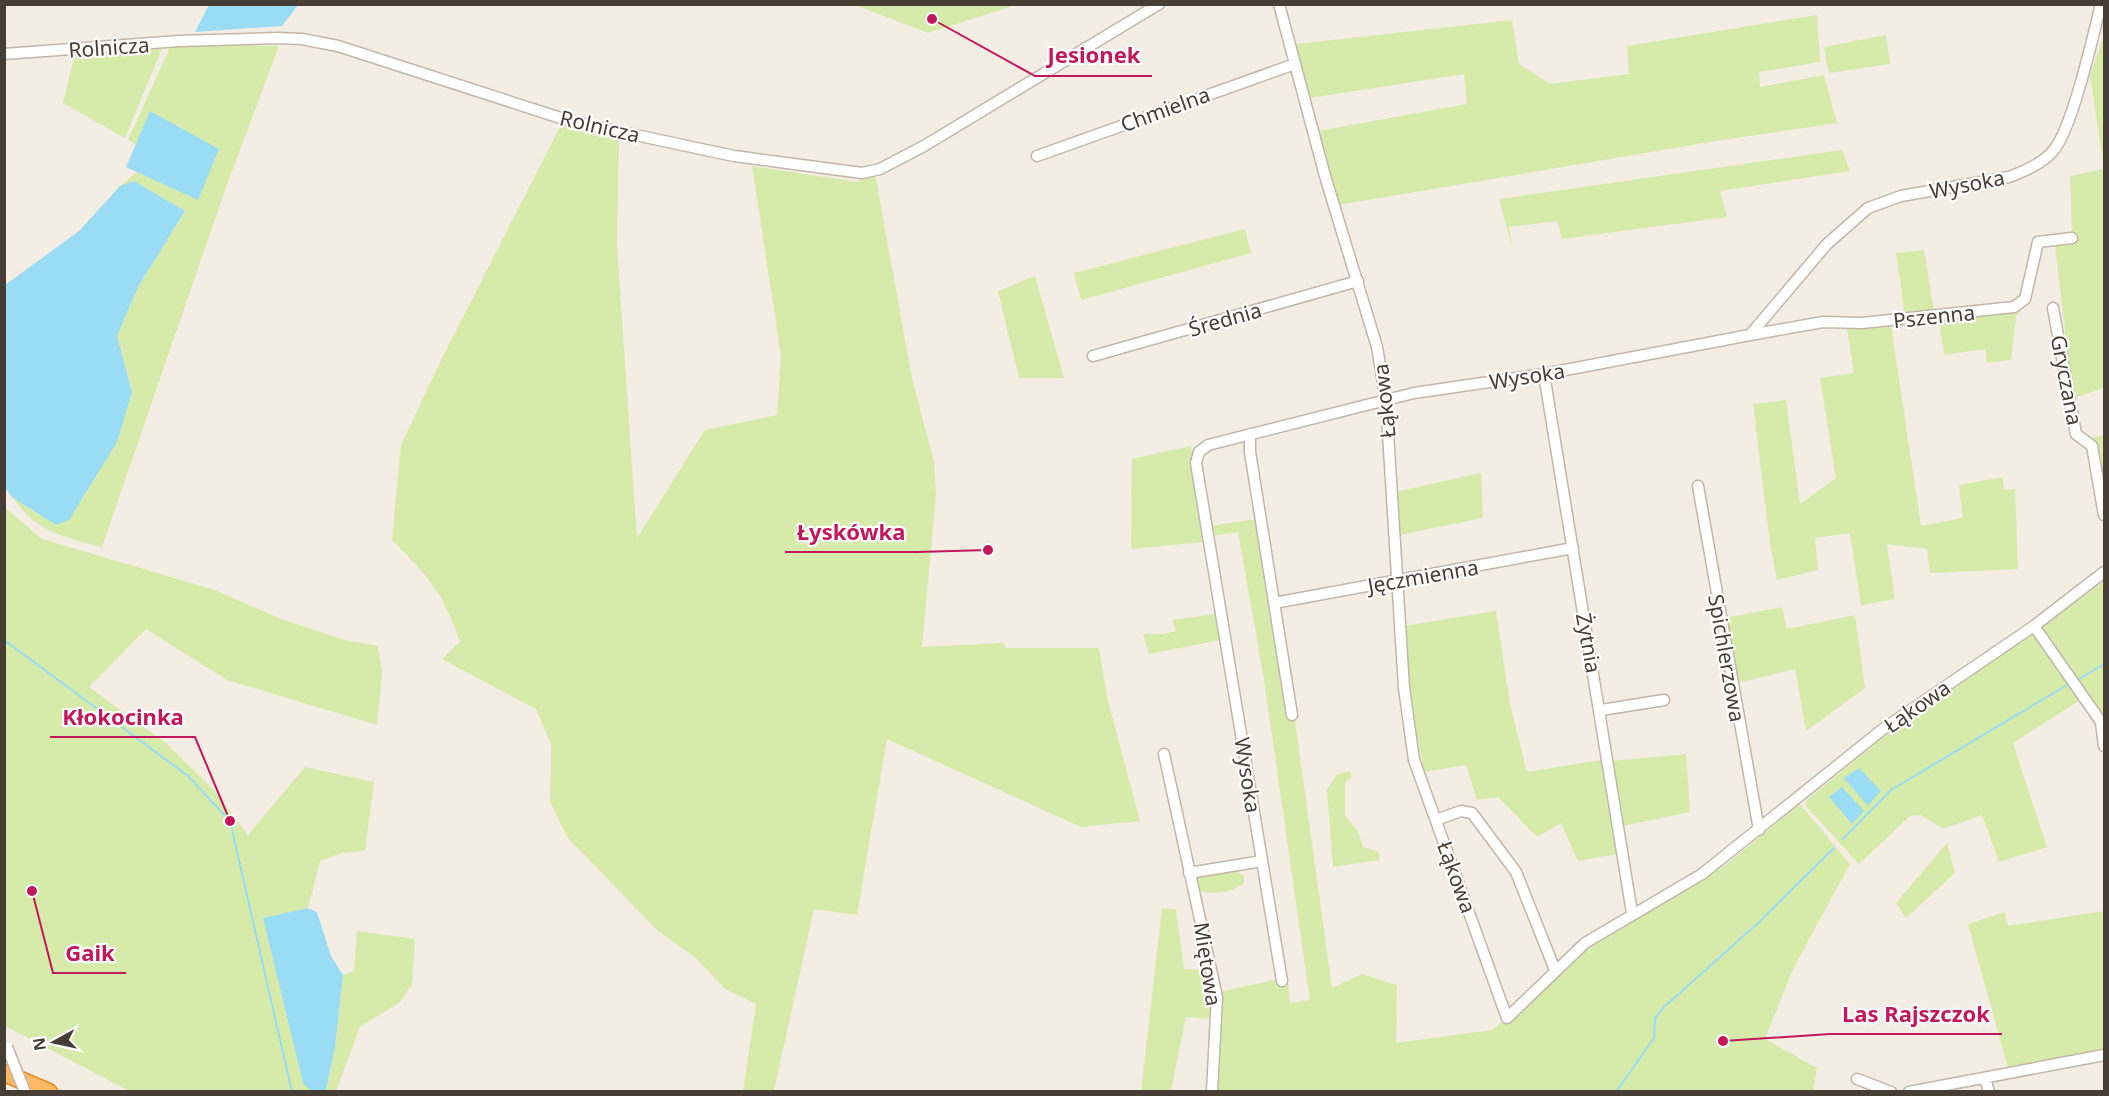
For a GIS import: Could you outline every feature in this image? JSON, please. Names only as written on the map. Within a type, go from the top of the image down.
[{"type":"highway","points":[[4,1073],[49,1092]]},
{"type":"street","name":"Rolnicza","points":[[4,54],[180,41],[302,39],[338,46],[570,120],[734,156],[862,173],[880,169],[924,146],[1160,4]]},
{"type":"street","points":[[1279,6],[1292,4]]},
{"type":"street","name":"Wysoka","points":[[1282,981],[1196,463],[1199,452],[1208,445],[1414,393],[1544,374],[1750,335],[1827,244],[1868,208],[1901,196],[2009,177],[2025,171],[2053,152],[2060,142],[2068,120],[2101,4]]},
{"type":"street","name":"Łąkowa","points":[[1279,6],[1325,176],[1377,347],[1386,401],[1408,726],[1414,759],[1508,1018],[1585,943],[1632,913],[1702,874],[1883,729],[2034,626],[2104,572]]},
{"type":"street","name":"Chmielna","points":[[1037,156],[1295,64]]},
{"type":"street","name":"Pszenna","points":[[1750,335],[1823,322],[1871,322],[2014,307],[2025,299],[2038,242],[2072,238]]},
{"type":"street","name":"Średnia","points":[[1093,356],[1358,281]]},
{"type":"street","name":"Gryczana","points":[[2053,308],[2076,434],[2092,446],[2104,515]]},
{"type":"street","name":"Żytnia","points":[[1544,374],[1601,710],[1632,913]]},
{"type":"street","points":[[1250,434],[1250,452],[1292,715]]},
{"type":"street","name":"Spichlerzowa","points":[[1698,486],[1759,830]]},
{"type":"street","name":"Jęczmienna","points":[[1274,603],[1573,548]]},
{"type":"street","points":[[2034,626],[2101,722],[2104,746]]},
{"type":"street","points":[[1601,710],[1664,700]]},
{"type":"street","name":"Miętowa","points":[[1164,754],[1216,996],[1212,1092]]},
{"type":"street","points":[[1436,820],[1461,812],[1472,813],[1516,872],[1555,970]]},
{"type":"street","points":[[1189,873],[1262,861]]},
{"type":"street","points":[[6,1044],[25,1092]]},
{"type":"street","points":[[1909,1092],[2104,1055]]},
{"type":"street","points":[[1985,1078],[1989,1092]]},
{"type":"street","points":[[1857,1079],[1891,1092]]},
{"type":"green space","points":[[855,5],[1016,5],[928,33]]},
{"type":"green space","points":[[1817,15],[1820,62],[1759,72],[1760,87],[1824,75],[1837,123],[1722,140],[1338,205],[1318,131],[1467,104],[1464,74],[1310,98],[1296,44],[1512,20],[1519,64],[1550,84],[1629,74],[1627,46]]},
{"type":"green space","points":[[2104,34],[2104,169],[2090,76]]},
{"type":"green space","points":[[1886,35],[1890,64],[1829,73],[1824,47]]},
{"type":"green space","points":[[171,45],[279,46],[225,190],[102,547],[63,536],[41,526],[13,498],[56,525],[132,392],[117,336],[138,287],[185,211],[134,181],[120,186],[137,172],[198,199],[150,111],[136,144],[128,140]]},
{"type":"green space","points":[[162,49],[125,138],[63,103],[75,53]]},
{"type":"green space","points":[[561,125],[619,141],[617,247],[637,538],[705,430],[777,415],[781,356],[752,166],[857,182],[875,174],[912,378],[934,462],[936,495],[922,647],[1004,643],[1006,648],[1099,648],[1108,701],[1140,821],[1081,827],[887,739],[857,915],[814,909],[774,1091],[743,1091],[756,1004],[725,989],[697,959],[657,930],[567,837],[550,802],[551,744],[536,709],[442,659],[460,642],[454,625],[433,586],[392,540],[401,445],[441,360]]},
{"type":"green space","points":[[1842,150],[1850,171],[1720,191],[1727,217],[1562,239],[1557,221],[1509,227],[1513,250],[1499,199]]},
{"type":"green space","points":[[2104,169],[2104,388],[2073,398],[2054,237],[2072,237],[2070,176]]},
{"type":"green space","points":[[1245,229],[1251,253],[1081,300],[1074,273]]},
{"type":"green space","points":[[1924,250],[1934,312],[1905,316],[1896,253]]},
{"type":"green space","points":[[1035,276],[1064,378],[1019,378],[998,291]]},
{"type":"green space","points":[[2022,308],[2016,317],[2011,360],[1987,363],[1985,349],[1944,355],[1939,320]]},
{"type":"green space","points":[[1891,325],[1921,526],[1963,518],[1959,485],[2003,477],[2004,490],[2015,489],[2018,569],[1930,573],[1927,549],[1887,544],[1895,599],[1861,605],[1850,533],[1815,538],[1818,570],[1777,580],[1770,544],[1753,404],[1786,400],[1800,504],[1836,478],[1820,378],[1854,373],[1847,328]]},
{"type":"green space","points":[[2104,435],[2104,494],[2093,437]]},
{"type":"green space","points":[[1191,446],[1204,542],[1131,549],[1132,459]]},
{"type":"green space","points":[[1481,473],[1483,518],[1399,535],[1395,492]]},
{"type":"green space","points":[[4,507],[42,539],[215,590],[281,619],[348,641],[378,646],[382,672],[377,725],[227,680],[146,629],[89,687],[167,744],[212,788],[248,835],[305,767],[374,782],[365,851],[342,853],[320,861],[308,908],[263,918],[303,1082],[311,1091],[129,1091],[5,1026]]},
{"type":"green space","points":[[1256,519],[1288,721],[1295,720],[1332,988],[1362,974],[1397,985],[1396,1043],[1492,1030],[1598,941],[1723,867],[1800,804],[1850,864],[1793,969],[1765,1039],[1817,1068],[1813,1091],[1206,1092],[1219,992],[1279,979],[1280,987],[1288,984],[1290,1003],[1310,1000],[1264,680],[1238,532],[1211,536],[1210,526]]},
{"type":"green space","points":[[2104,580],[2104,720],[2041,628]]},
{"type":"green space","points":[[1782,607],[1787,629],[1855,615],[1865,688],[1806,731],[1795,669],[1733,684],[1725,618]]},
{"type":"green space","points":[[1496,611],[1510,704],[1527,772],[1601,760],[1622,853],[1578,861],[1561,823],[1537,837],[1498,797],[1477,800],[1466,765],[1424,772],[1409,691],[1404,626]]},
{"type":"green space","points":[[1216,614],[1220,640],[1149,654],[1143,634],[1164,634],[1176,631],[1172,620]]},
{"type":"green space","points":[[2035,632],[2082,699],[2013,743],[2047,847],[1999,862],[1982,815],[1943,829],[1921,815],[1910,816],[1859,864],[1805,805],[1807,800],[1882,738]]},
{"type":"green space","points":[[1686,754],[1690,812],[1623,826],[1612,761]]},
{"type":"green space","points":[[1350,771],[1352,777],[1345,782],[1345,816],[1358,831],[1363,847],[1379,852],[1379,860],[1333,867],[1327,790],[1336,775]]},
{"type":"green space","points":[[1947,843],[1955,873],[1906,918],[1896,903]]},
{"type":"green space","points":[[1232,869],[1244,876],[1244,883],[1223,892],[1200,891],[1198,878]]},
{"type":"green space","points":[[1162,908],[1176,910],[1184,969],[1208,970],[1213,1002],[1211,1019],[1186,1017],[1171,1091],[1141,1092]]},
{"type":"green space","points":[[2104,911],[2104,1051],[2008,1068],[1968,924],[2005,912],[2008,926]]},
{"type":"green space","points":[[357,931],[415,939],[412,984],[400,1002],[360,1027],[336,1091],[315,1092],[326,1090],[335,1047],[343,975],[354,971]]},
{"type":"water","points":[[209,4],[298,5],[282,26],[195,32]]},
{"type":"water","points":[[150,111],[219,149],[198,200],[126,167]]},
{"type":"water","points":[[134,181],[185,211],[138,287],[117,336],[132,392],[117,442],[69,520],[56,525],[13,498],[5,488],[5,285],[79,231],[120,186]]},
{"type":"water","points":[[1859,768],[1881,791],[1868,806],[1844,778]]},
{"type":"water","points":[[1842,787],[1864,811],[1852,824],[1829,797]]},
{"type":"water","points":[[308,908],[317,912],[331,956],[343,975],[335,1047],[326,1090],[311,1091],[303,1083],[263,918]]},
{"type":"waterway","points":[[4,640],[188,776],[230,821],[292,1092]]},
{"type":"waterway","points":[[2079,679],[2104,664]]},
{"type":"waterway","points":[[1843,839],[1891,790],[2067,685]]},
{"type":"waterway","points":[[1616,1092],[1654,1038],[1655,1018],[1664,1007],[1757,924],[1834,848]]},
{"type":"place","name":"Jesionek","points":[[932,19]]},
{"type":"place","name":"Łyskówka","points":[[988,550]]},
{"type":"place","name":"Kłokocinka","points":[[230,821]]},
{"type":"place","name":"Gaik","points":[[32,891]]},
{"type":"place","name":"Las Rajszczok","points":[[1723,1041]]}]
